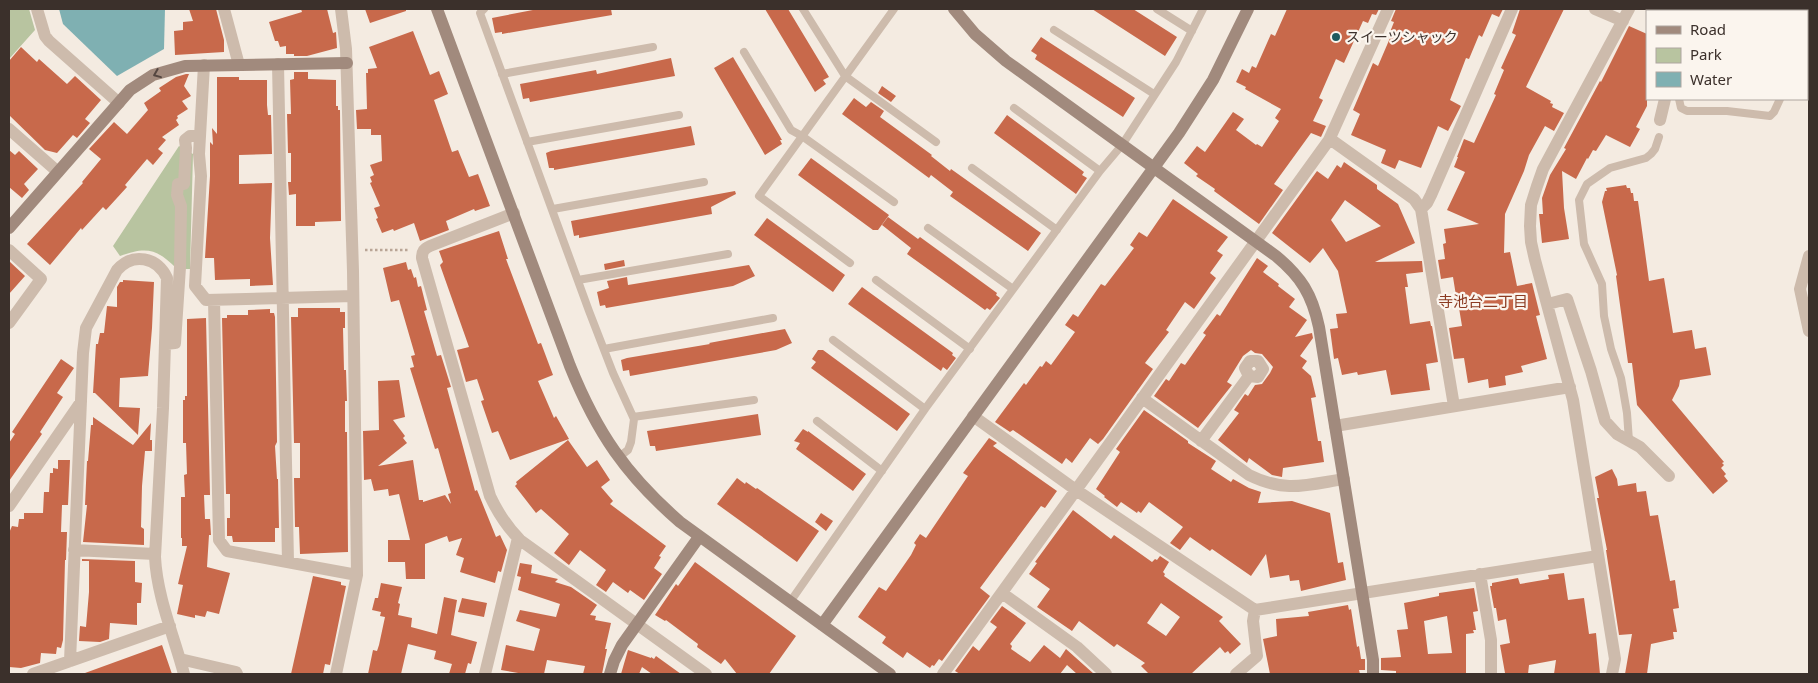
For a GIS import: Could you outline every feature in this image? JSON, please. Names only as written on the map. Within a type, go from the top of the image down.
[{"type":"street","points":[[37,9],[45,36],[49,41],[119,103]]},
{"type":"street","points":[[224,9],[239,65]]},
{"type":"street","points":[[336,674],[357,575],[353,296],[346,63],[344,23],[341,9]]},
{"type":"street","points":[[437,9],[580,392],[601,432],[636,479],[657,502],[699,537],[890,674]]},
{"type":"street","points":[[954,9],[974,34],[995,52],[1256,241],[1289,267],[1310,294],[1319,327],[1373,660],[1373,674]]},
{"type":"street","points":[[822,625],[1179,133],[1213,80],[1248,9]]},
{"type":"street","points":[[943,674],[1330,139],[1388,9]]},
{"type":"street","points":[[1421,208],[1431,195],[1512,9]]},
{"type":"street","points":[[1595,9],[1623,21]]},
{"type":"street","points":[[1612,674],[1615,659],[1570,387],[1531,242],[1531,205],[1543,169],[1629,9]]},
{"type":"street","points":[[9,228],[119,103],[140,82],[152,75],[168,69],[204,65],[346,63]]},
{"type":"street","points":[[278,64],[288,562]]},
{"type":"street","points":[[204,65],[199,154],[201,176],[195,286],[206,300],[353,296]]},
{"type":"street","points":[[1660,120],[1665,100]]},
{"type":"street","points":[[9,129],[58,172]]},
{"type":"street","points":[[165,344],[176,343],[181,206],[176,194],[178,184],[184,184],[185,140],[190,136],[200,136]]},
{"type":"street","points":[[1330,139],[1414,199],[1421,208],[1454,406]]},
{"type":"street","points":[[514,214],[430,246],[424,250],[422,258],[485,481],[498,512],[509,529],[518,538],[706,674]]},
{"type":"street","points":[[9,250],[41,279],[9,323]]},
{"type":"street","points":[[1809,256],[1800,289],[1809,330]]},
{"type":"street","points":[[70,661],[86,328],[122,264],[143,258],[152,260],[163,271],[167,284],[155,571],[184,674]]},
{"type":"street","points":[[1548,304],[1567,299],[1591,371],[1605,421],[1617,434],[1640,447],[1669,476]]},
{"type":"street","points":[[214,300],[219,540],[227,551],[357,575]]},
{"type":"street","points":[[1202,440],[1249,376]]},
{"type":"street","points":[[1335,426],[1570,387]]},
{"type":"street","points":[[1142,398],[1249,475],[1271,484],[1294,486],[1344,479]]},
{"type":"street","points":[[9,506],[81,402]]},
{"type":"street","points":[[973,416],[1076,490],[1255,610],[1598,556]]},
{"type":"street","points":[[55,441],[67,436],[73,439],[79,446]]},
{"type":"street","points":[[610,674],[622,645],[699,537]]},
{"type":"street","points":[[485,674],[518,538]]},
{"type":"street","points":[[74,550],[155,554]]},
{"type":"street","points":[[1480,574],[1490,640],[1491,674]]},
{"type":"street","points":[[1002,593],[1077,647],[1106,674]]},
{"type":"street","points":[[1236,674],[1257,656],[1252,620],[1255,610]]},
{"type":"street","points":[[33,674],[170,626]]},
{"type":"street","points":[[180,659],[238,674]]},
{"type":"lane","points":[[484,9],[480,13],[502,74],[604,349],[633,417],[631,442],[628,450],[619,457]]},
{"type":"lane","points":[[804,9],[845,76],[936,142]]},
{"type":"lane","points":[[850,263],[759,196],[894,9]]},
{"type":"lane","points":[[1157,9],[1192,31]]},
{"type":"lane","points":[[790,602],[925,409],[1100,170],[1122,145],[1176,62],[1202,9]]},
{"type":"lane","points":[[1054,30],[1154,94]]},
{"type":"lane","points":[[502,74],[652,47]]},
{"type":"lane","points":[[744,52],[791,130],[894,202]]},
{"type":"lane","points":[[1679,100],[1681,108],[1687,110],[1727,111],[1770,116],[1780,100]]},
{"type":"lane","points":[[1014,108],[1100,170]]},
{"type":"lane","points":[[527,142],[679,115]]},
{"type":"lane","points":[[1629,441],[1626,404],[1621,378],[1611,348],[1604,316],[1602,284],[1584,244],[1579,200],[1587,184],[1610,168],[1646,158],[1655,149],[1659,136]]},
{"type":"lane","points":[[972,168],[1057,230]]},
{"type":"lane","points":[[553,209],[704,182]]},
{"type":"lane","points":[[928,228],[1013,289]]},
{"type":"lane","points":[[578,280],[728,254]]},
{"type":"lane","points":[[876,280],[970,349]]},
{"type":"lane","points":[[604,349],[773,318]]},
{"type":"lane","points":[[833,340],[925,409]]},
{"type":"lane","points":[[633,417],[754,400]]},
{"type":"lane","points":[[817,421],[882,471]]},
{"type":"path","points":[[351,250],[424,250]]},
{"type":"green space","points":[[9,9],[29,9],[35,30],[9,59]]},
{"type":"green space","points":[[179,146],[193,154],[190,269],[177,269],[163,257],[151,251],[137,251],[120,256],[113,246]]},
{"type":"water","points":[[59,9],[165,9],[164,49],[117,76],[63,24]]},
{"type":"building","points":[[189,9],[216,9],[224,40],[224,52],[175,55],[174,31],[183,30],[183,22],[193,21]]},
{"type":"building","points":[[301,9],[327,9],[333,33],[336,32],[337,48],[307,56],[286,54],[286,46],[280,47],[278,41],[275,41],[269,22],[302,12]]},
{"type":"building","points":[[365,9],[406,9],[406,11],[370,23]]},
{"type":"building","points":[[538,9],[611,9],[612,15],[502,34],[502,32],[495,33],[492,18]]},
{"type":"building","points":[[765,9],[788,9],[829,77],[823,80],[826,84],[815,92]]},
{"type":"building","points":[[1092,9],[1133,9],[1177,37],[1165,56]]},
{"type":"building","points":[[1287,9],[1379,9],[1376,15],[1372,14],[1368,23],[1363,21],[1344,63],[1336,59],[1319,98],[1323,100],[1313,121],[1326,126],[1321,137],[1311,133],[1274,184],[1283,190],[1259,224],[1214,191],[1215,189],[1196,176],[1198,174],[1184,163],[1197,146],[1205,152],[1233,112],[1244,119],[1236,130],[1256,145],[1262,147],[1279,121],[1275,118],[1281,109],[1236,82],[1242,69],[1249,73],[1252,66],[1256,68],[1271,34],[1275,36]]},
{"type":"building","points":[[1396,9],[1503,9],[1499,17],[1492,14],[1482,37],[1479,35],[1469,59],[1466,58],[1450,100],[1461,106],[1448,131],[1438,126],[1421,168],[1399,160],[1395,169],[1381,163],[1386,150],[1351,135],[1360,114],[1353,110],[1373,63],[1378,66],[1390,38],[1388,37],[1394,22],[1391,21]]},
{"type":"building","points":[[1520,9],[1564,9],[1526,87],[1551,101],[1552,107],[1564,113],[1554,131],[1545,126],[1529,155],[1505,214],[1504,253],[1510,252],[1517,286],[1532,283],[1540,315],[1536,316],[1547,359],[1521,366],[1523,372],[1505,376],[1506,385],[1489,388],[1488,379],[1468,383],[1464,358],[1454,359],[1449,328],[1462,326],[1453,277],[1441,279],[1438,260],[1445,259],[1443,244],[1446,243],[1444,229],[1479,224],[1447,210],[1465,172],[1454,167],[1464,139],[1474,143],[1496,95],[1494,94],[1504,70],[1501,68],[1516,35],[1512,33]]},
{"type":"building","points":[[1629,26],[1646,34],[1647,106],[1636,127],[1640,129],[1630,147],[1606,135],[1596,151],[1593,150],[1587,158],[1576,179],[1562,171],[1564,208],[1569,239],[1542,243],[1539,214],[1543,214],[1542,198],[1550,175],[1566,149],[1564,148],[1601,82]]},
{"type":"building","points":[[413,31],[430,75],[439,71],[448,94],[434,100],[452,152],[458,150],[469,177],[478,174],[490,206],[475,211],[474,209],[446,221],[449,230],[420,241],[414,223],[394,231],[393,229],[382,233],[374,208],[380,206],[370,183],[372,182],[370,177],[374,175],[370,165],[382,161],[381,135],[371,135],[371,129],[357,129],[356,110],[367,109],[366,73],[368,73],[368,69],[377,68],[369,47]]},
{"type":"building","points":[[1041,37],[1135,98],[1123,117],[1035,59],[1037,55],[1031,51]]},
{"type":"building","points":[[21,47],[37,62],[39,59],[67,84],[75,76],[101,100],[85,119],[90,123],[77,138],[73,135],[57,153],[45,150],[9,115],[9,61]]},
{"type":"building","points":[[733,57],[782,140],[780,140],[782,144],[765,155],[714,68]]},
{"type":"building","points":[[671,58],[675,76],[530,102],[529,98],[523,99],[520,84],[596,70],[597,74]]},
{"type":"building","points":[[294,72],[308,72],[308,79],[336,80],[336,106],[340,110],[341,221],[315,222],[315,226],[296,226],[296,194],[289,195],[288,182],[291,182],[291,153],[288,153],[287,114],[291,114],[290,80],[294,79]]},
{"type":"building","points":[[189,74],[184,86],[191,96],[182,101],[188,109],[177,116],[176,120],[179,125],[162,137],[166,140],[158,149],[163,153],[153,165],[147,159],[125,185],[127,187],[106,210],[103,207],[82,230],[81,228],[50,265],[27,244],[83,183],[101,159],[89,149],[114,122],[127,134],[148,110],[144,103],[161,91],[159,88],[176,77]]},
{"type":"building","points":[[217,77],[239,77],[239,80],[267,80],[267,105],[268,115],[271,115],[272,154],[239,155],[239,184],[272,183],[270,238],[273,285],[250,286],[250,279],[215,280],[214,258],[205,258],[210,142],[213,145],[212,128],[217,134]]},
{"type":"building","points":[[882,86],[896,96],[891,102],[878,93]]},
{"type":"building","points":[[854,98],[866,107],[871,102],[884,111],[880,117],[932,155],[950,171],[951,169],[1041,233],[1028,251],[950,196],[953,192],[931,175],[929,178],[842,114]]},
{"type":"building","points":[[1007,115],[1084,172],[1082,175],[1087,178],[1076,194],[994,133]]},
{"type":"building","points":[[691,126],[695,145],[554,170],[554,168],[549,168],[546,153],[551,151]]},
{"type":"building","points":[[9,150],[15,155],[19,151],[38,169],[24,184],[29,190],[22,198],[9,187]]},
{"type":"building","points":[[811,158],[889,215],[878,230],[873,230],[798,175]]},
{"type":"building","points":[[1344,162],[1377,185],[1377,189],[1398,204],[1415,243],[1375,262],[1422,261],[1423,272],[1406,274],[1408,287],[1405,287],[1410,324],[1430,321],[1432,326],[1438,362],[1426,364],[1430,390],[1391,395],[1386,370],[1358,375],[1357,372],[1342,375],[1338,358],[1334,359],[1330,329],[1338,328],[1336,314],[1347,313],[1338,271],[1323,248],[1310,263],[1272,233],[1317,171],[1328,179],[1337,165],[1341,168]],"holes":[[[1345,200],[1381,226],[1346,242],[1331,220]]]},
{"type":"building","points":[[1626,185],[1627,188],[1630,188],[1631,193],[1633,193],[1634,201],[1638,201],[1649,281],[1664,278],[1673,333],[1692,330],[1695,349],[1706,347],[1711,375],[1680,380],[1672,400],[1724,462],[1721,468],[1726,474],[1724,476],[1728,481],[1713,494],[1637,405],[1632,363],[1628,363],[1617,275],[1602,202],[1605,191],[1607,191],[1606,188]]},
{"type":"building","points":[[735,191],[736,194],[711,207],[712,214],[579,238],[579,235],[574,236],[571,221]]},
{"type":"building","points":[[1173,199],[1228,237],[1217,251],[1223,255],[1210,273],[1216,278],[1194,309],[1185,302],[1166,330],[1169,332],[1145,363],[1153,369],[1103,439],[1098,444],[1090,438],[1072,463],[1066,458],[1062,464],[1013,430],[1010,432],[995,422],[1024,383],[1026,385],[1040,366],[1042,367],[1046,361],[1051,365],[1075,332],[1065,325],[1073,314],[1078,317],[1101,284],[1105,286],[1134,248],[1130,245],[1139,232],[1147,237]]},
{"type":"building","points":[[888,217],[918,239],[920,237],[997,293],[996,295],[1000,298],[990,310],[987,308],[985,310],[907,254],[911,248],[882,225]]},
{"type":"building","points":[[767,218],[845,275],[833,292],[754,235]]},
{"type":"building","points":[[499,231],[508,259],[506,259],[538,344],[541,343],[553,375],[538,381],[554,418],[556,416],[569,439],[510,460],[498,431],[492,433],[481,401],[484,400],[477,379],[466,382],[457,350],[469,347],[440,265],[443,262],[439,251]]},
{"type":"building","points":[[1257,258],[1268,266],[1263,272],[1295,299],[1289,307],[1307,320],[1295,337],[1312,333],[1313,338],[1300,356],[1307,361],[1302,368],[1311,376],[1316,397],[1311,398],[1318,441],[1321,441],[1324,462],[1283,468],[1282,477],[1272,475],[1249,458],[1247,463],[1218,440],[1239,413],[1234,410],[1245,394],[1248,396],[1255,385],[1262,384],[1270,373],[1273,367],[1262,354],[1251,350],[1243,356],[1227,382],[1232,385],[1198,428],[1154,396],[1166,379],[1169,381],[1181,363],[1185,365],[1206,335],[1203,333],[1217,314],[1220,316]]},
{"type":"building","points":[[624,260],[625,266],[605,270],[604,264]]},
{"type":"building","points":[[9,261],[25,276],[9,294]]},
{"type":"building","points":[[406,262],[408,270],[411,269],[414,278],[416,277],[418,287],[421,286],[427,310],[424,311],[437,356],[441,355],[451,387],[447,388],[475,491],[477,490],[496,537],[500,535],[507,550],[501,572],[498,571],[495,583],[460,572],[464,558],[456,555],[462,538],[449,542],[447,536],[425,544],[425,579],[406,579],[405,562],[388,562],[388,540],[410,540],[399,494],[389,496],[388,489],[374,491],[371,479],[364,480],[363,431],[379,430],[378,381],[399,380],[405,417],[393,420],[405,436],[403,438],[407,443],[378,466],[413,460],[419,500],[423,500],[423,502],[445,495],[451,504],[448,494],[451,493],[438,448],[435,449],[410,368],[414,367],[411,356],[415,355],[399,300],[391,302],[383,268]]},
{"type":"building","points":[[749,265],[755,276],[733,286],[606,308],[605,305],[600,306],[597,292],[609,288],[607,281],[627,277],[628,285]]},
{"type":"building","points":[[123,280],[154,282],[148,376],[120,378],[119,407],[140,408],[138,435],[93,393],[96,344],[98,344],[100,333],[104,333],[107,306],[117,307],[117,287]]},
{"type":"building","points":[[862,287],[953,353],[952,355],[956,358],[947,370],[943,367],[941,371],[848,304]]},
{"type":"building","points":[[298,308],[340,308],[340,312],[345,312],[345,328],[343,328],[347,401],[345,401],[345,432],[347,432],[348,552],[300,554],[299,527],[295,527],[294,478],[300,478],[300,443],[294,443],[291,317],[298,317]]},
{"type":"building","points":[[270,309],[270,313],[274,313],[275,317],[277,442],[275,446],[279,528],[275,528],[275,542],[233,542],[232,536],[227,536],[227,518],[230,518],[230,494],[226,494],[222,318],[227,318],[227,315],[248,315],[248,310]]},
{"type":"building","points":[[206,318],[210,495],[204,495],[205,519],[210,519],[211,535],[209,535],[207,567],[230,573],[219,614],[207,611],[205,617],[195,615],[195,618],[177,614],[183,585],[178,584],[187,546],[182,546],[181,538],[181,497],[185,497],[184,475],[187,474],[186,443],[183,443],[183,400],[187,396],[187,319]]},
{"type":"building","points":[[785,329],[792,343],[776,350],[630,376],[629,370],[623,371],[621,360],[627,358]]},
{"type":"building","points":[[818,350],[823,350],[910,414],[897,431],[811,368],[816,362],[812,359]]},
{"type":"building","points":[[61,359],[74,368],[57,393],[63,397],[40,432],[42,434],[9,481],[9,443],[15,434],[12,432]]},
{"type":"building","points":[[1144,410],[1216,461],[1211,469],[1231,482],[1233,479],[1261,492],[1258,503],[1292,501],[1330,513],[1338,563],[1343,562],[1346,580],[1301,591],[1299,580],[1290,581],[1289,575],[1270,578],[1266,554],[1251,576],[1212,549],[1210,551],[1190,537],[1180,550],[1170,543],[1183,527],[1149,502],[1141,513],[1138,511],[1137,513],[1121,502],[1117,507],[1104,497],[1096,489],[1120,452],[1116,449]]},
{"type":"building","points":[[758,414],[761,435],[656,451],[655,446],[650,446],[647,431]]},
{"type":"building","points":[[93,417],[133,445],[151,423],[150,440],[152,440],[152,451],[145,451],[142,486],[141,527],[144,529],[144,545],[83,542],[87,505],[85,505],[87,461]]},
{"type":"building","points":[[803,429],[866,474],[853,491],[796,449],[800,443],[794,441]]},
{"type":"building","points":[[989,438],[997,443],[993,446],[1057,491],[1045,508],[1041,506],[980,588],[990,596],[942,661],[939,659],[930,668],[907,652],[903,658],[882,643],[886,637],[858,617],[879,587],[886,591],[911,555],[916,545],[914,543],[920,534],[926,538],[968,476],[963,473]]},
{"type":"building","points":[[568,440],[587,467],[597,460],[610,480],[601,487],[613,501],[610,504],[666,546],[654,568],[662,574],[644,600],[630,590],[628,593],[613,582],[606,592],[596,585],[606,570],[580,550],[569,565],[554,553],[569,534],[541,509],[536,513],[515,486],[516,482]]},
{"type":"building","points":[[58,460],[70,460],[68,505],[62,505],[61,532],[67,532],[63,640],[61,648],[57,647],[56,654],[41,653],[40,663],[21,668],[9,667],[9,533],[12,526],[18,527],[19,519],[24,519],[24,513],[43,513],[44,492],[49,492],[50,473],[53,473],[53,468],[58,469]]},
{"type":"building","points":[[1612,469],[1618,486],[1636,483],[1637,492],[1646,491],[1650,516],[1658,515],[1670,581],[1675,580],[1679,608],[1673,609],[1677,632],[1673,632],[1674,639],[1651,644],[1647,674],[1625,674],[1632,634],[1619,635],[1595,477]]},
{"type":"building","points":[[737,478],[745,484],[746,482],[757,488],[819,531],[797,562],[717,504]]},
{"type":"building","points":[[1073,510],[1111,539],[1114,535],[1152,562],[1160,556],[1169,562],[1163,572],[1164,576],[1223,617],[1219,621],[1241,644],[1230,654],[1228,651],[1225,653],[1220,647],[1191,674],[1149,674],[1141,666],[1145,663],[1117,644],[1114,647],[1079,621],[1072,631],[1037,607],[1050,589],[1029,574],[1037,563],[1035,562]],"holes":[[[1161,603],[1180,617],[1166,636],[1147,623]]]},
{"type":"building","points":[[821,513],[833,521],[826,531],[815,522]]},
{"type":"building","points":[[82,559],[135,561],[135,582],[142,583],[141,603],[137,603],[137,625],[110,623],[109,639],[100,642],[79,641],[80,626],[86,627],[89,592],[89,561],[82,561]]},
{"type":"building","points":[[695,562],[796,636],[769,674],[737,674],[725,659],[721,664],[697,647],[698,644],[666,620],[655,615],[676,584],[678,586]]},
{"type":"building","points":[[520,563],[532,565],[531,573],[558,579],[555,582],[571,587],[597,605],[590,615],[596,616],[595,620],[611,623],[602,674],[583,674],[585,666],[547,660],[544,674],[524,674],[501,670],[506,645],[534,651],[540,629],[516,621],[520,610],[556,617],[560,604],[518,590],[521,577],[517,576]]},
{"type":"building","points":[[1564,573],[1568,600],[1584,598],[1589,634],[1596,633],[1600,674],[1554,674],[1556,660],[1529,665],[1528,674],[1505,673],[1500,645],[1510,643],[1506,619],[1498,621],[1490,586],[1492,586],[1492,583],[1518,578],[1520,584],[1549,579],[1548,575]]},
{"type":"building","points":[[313,576],[341,582],[341,585],[346,586],[330,665],[325,664],[323,674],[291,674]]},
{"type":"building","points":[[381,583],[402,587],[398,603],[400,604],[398,615],[412,618],[411,627],[437,634],[444,597],[457,600],[451,635],[477,642],[471,664],[468,663],[465,674],[449,674],[452,664],[434,659],[436,651],[408,644],[401,674],[368,674],[373,650],[377,651],[379,645],[385,617],[380,616],[381,612],[372,610],[375,598],[378,598]]},
{"type":"building","points":[[1474,588],[1478,611],[1473,612],[1476,630],[1473,630],[1474,633],[1466,634],[1466,674],[1396,674],[1396,671],[1381,670],[1381,658],[1401,657],[1397,630],[1408,629],[1404,603],[1439,596],[1439,593]],"holes":[[[1447,616],[1452,653],[1428,654],[1424,621]]]},
{"type":"building","points":[[462,598],[487,603],[484,617],[458,612]]},
{"type":"building","points":[[1348,605],[1349,610],[1351,609],[1357,647],[1359,646],[1361,659],[1365,659],[1365,670],[1359,670],[1360,674],[1270,674],[1263,639],[1277,636],[1276,619],[1309,616],[1308,612]]},
{"type":"building","points":[[1002,606],[1026,623],[1010,644],[1012,646],[1011,649],[1030,662],[1044,645],[1060,658],[1066,649],[1094,674],[1077,674],[1067,665],[1060,674],[960,674],[955,671],[973,646],[979,651],[997,627],[990,622]]},
{"type":"building","points":[[162,645],[172,674],[85,674],[85,673]]},
{"type":"building","points":[[628,650],[654,659],[656,656],[681,674],[652,674],[642,667],[639,674],[621,674]]},
{"type":"place","name":"スイーツシャック","points":[[1336,37]]},
{"type":"district","name":"寺池台二丁目","points":[[1483,302]]}]
